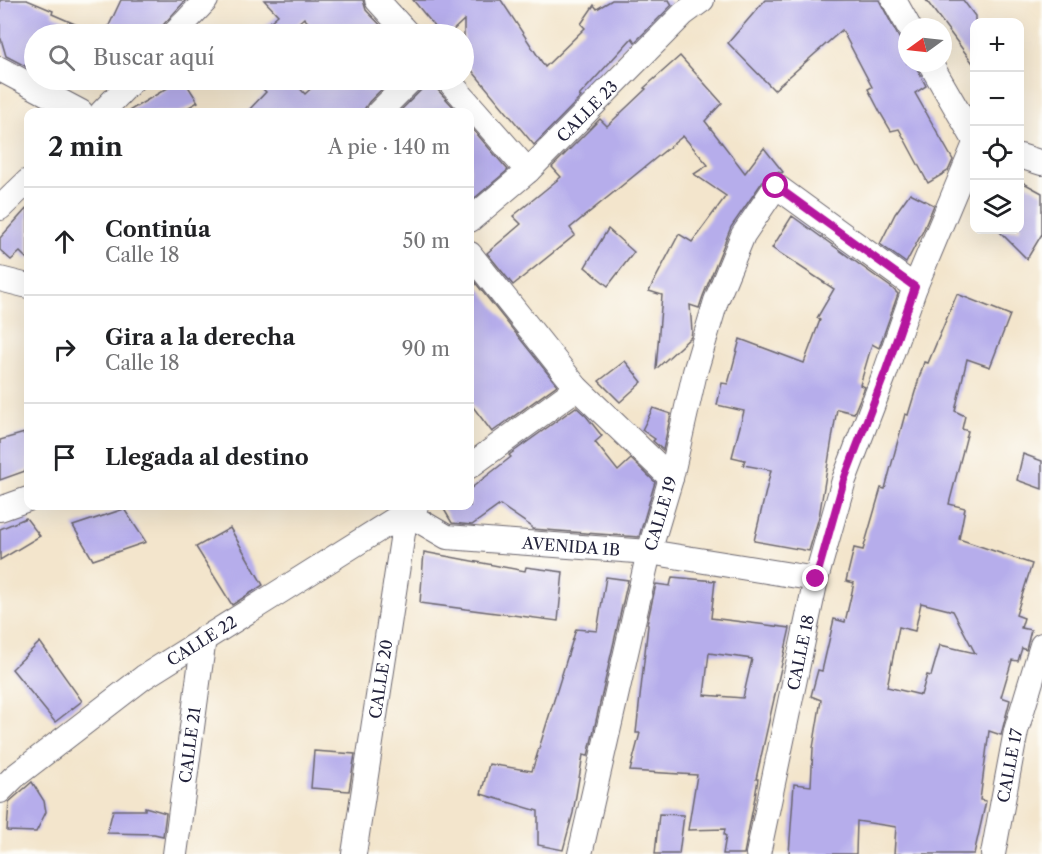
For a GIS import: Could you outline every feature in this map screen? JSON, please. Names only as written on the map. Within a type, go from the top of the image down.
[{"type":"street","points":[[183,24],[206,0]]},
{"type":"street","points":[[377,0],[399,24]]},
{"type":"street","points":[[894,0],[904,18]]},
{"type":"street","name":"CALLE 23","points":[[474,217],[528,171],[686,5]]},
{"type":"street","points":[[0,69],[24,82]]},
{"type":"street","points":[[935,72],[970,131]]},
{"type":"street","points":[[40,90],[73,108]]},
{"type":"street","points":[[106,108],[123,90]]},
{"type":"street","points":[[383,108],[401,90]]},
{"type":"street","points":[[457,90],[473,108]]},
{"type":"street","points":[[474,110],[528,171]]},
{"type":"street","points":[[1024,157],[1042,164]]},
{"type":"street","name":"CALLE 18","points":[[758,854],[816,579],[844,480],[915,287],[970,158]]},
{"type":"street","points":[[0,208],[24,186]]},
{"type":"street","name":"CALLE 19","points":[[580,854],[650,552],[671,478],[695,372],[717,301],[743,235],[776,186],[915,287]]},
{"type":"street","points":[[474,259],[577,388],[671,478]]},
{"type":"street","points":[[0,279],[24,285]]},
{"type":"street","points":[[474,463],[577,388]]},
{"type":"street","points":[[0,509],[24,500]]},
{"type":"street","name":"CALLE 22","points":[[0,791],[14,777],[144,677],[405,510]]},
{"type":"street","name":"CALLE 20","points":[[354,854],[408,510]]},
{"type":"street","name":"AVENIDA 1B","points":[[411,510],[447,537],[650,552],[816,579]]},
{"type":"street","name":"CALLE 21","points":[[175,854],[204,638]]},
{"type":"street","name":"CALLE 17","points":[[993,854],[1016,731],[1042,645]]},
{"type":"building","points":[[0,0],[27,0],[75,24],[24,24],[24,65],[6,56],[0,38]]},
{"type":"building","points":[[121,0],[186,0],[164,24],[110,24]]},
{"type":"building","points":[[264,0],[363,0],[366,10],[379,24],[310,24],[304,18],[297,24],[268,24],[278,15]]},
{"type":"building","points":[[413,0],[501,0],[545,67],[585,28],[581,24],[594,5],[597,9],[612,0],[669,0],[672,5],[635,42],[632,38],[579,96],[581,97],[534,145],[474,73],[474,24],[464,24],[464,20],[460,24],[433,24]]},
{"type":"building","points":[[765,0],[879,0],[898,36],[898,72],[919,72],[926,86],[915,93],[953,160],[948,171],[928,183],[899,129],[891,131],[881,114],[868,89],[872,87],[842,30],[774,90],[728,43]]},
{"type":"building","points":[[926,0],[963,0],[975,16],[975,18],[970,18],[970,59],[952,35],[952,18],[939,18]]},
{"type":"building","points":[[680,56],[722,103],[705,121],[745,173],[764,148],[783,172],[770,173],[765,178],[731,227],[699,308],[690,305],[691,337],[656,369],[662,295],[649,291],[679,234],[692,242],[726,196],[694,174],[708,165],[683,136],[570,228],[575,235],[513,285],[487,253],[521,224],[513,216],[561,177],[552,167],[600,119],[607,126],[646,89],[644,88]]},
{"type":"building","points":[[164,90],[190,90],[198,102],[187,108],[134,108]]},
{"type":"building","points":[[264,90],[301,90],[305,94],[309,90],[381,90],[365,108],[251,108],[266,92]]},
{"type":"building","points":[[421,90],[438,90],[454,108],[403,108]]},
{"type":"building","points":[[474,131],[508,170],[474,199]]},
{"type":"building","points":[[1024,183],[1042,193],[1042,234],[1027,259],[1002,234],[1024,234]]},
{"type":"building","points":[[910,193],[934,205],[906,263],[880,244],[895,214]]},
{"type":"building","points":[[24,211],[24,256],[20,252],[11,260],[0,250],[0,238]]},
{"type":"building","points":[[792,216],[898,294],[879,348],[872,344],[860,385],[865,387],[854,413],[837,409],[819,517],[809,551],[754,541],[771,470],[743,465],[745,460],[732,457],[744,411],[717,405],[722,383],[728,384],[740,339],[804,363],[820,320],[817,318],[834,289],[772,248]]},
{"type":"building","points":[[608,229],[634,252],[608,286],[585,267]]},
{"type":"building","points":[[474,281],[557,385],[492,432],[474,408]]},
{"type":"building","points":[[957,294],[1010,315],[990,367],[967,359],[955,411],[965,416],[962,429],[968,431],[949,504],[965,508],[959,539],[1032,564],[1016,615],[1024,618],[1021,628],[1031,630],[1026,650],[1022,648],[1018,661],[1012,660],[1001,697],[1010,700],[1001,735],[989,731],[980,800],[986,801],[974,854],[894,854],[896,827],[857,821],[856,854],[789,854],[794,784],[811,786],[813,748],[821,700],[811,696],[818,670],[822,671],[834,619],[845,622],[854,583],[846,581],[854,548],[863,550],[881,488],[885,489],[905,414],[908,415],[924,362],[928,363]],"holes":[[[921,603],[953,611],[975,653],[940,645],[931,676],[927,675],[921,695],[887,687],[899,627],[915,631]]]},
{"type":"building","points":[[625,361],[642,382],[620,402],[599,381]]},
{"type":"building","points":[[576,407],[602,436],[595,442],[618,471],[631,459],[655,482],[639,537],[532,529],[500,505],[472,525],[452,523],[444,510],[474,510],[474,486],[511,457],[509,455]]},
{"type":"building","points":[[653,408],[671,414],[663,450],[653,441],[655,439],[642,430]]},
{"type":"building","points":[[24,433],[24,471],[0,480],[0,440]]},
{"type":"building","points":[[1023,454],[1042,461],[1042,489],[1017,480]]},
{"type":"building","points":[[125,510],[146,542],[93,560],[73,526]]},
{"type":"building","points":[[26,518],[40,536],[0,560],[0,529]]},
{"type":"building","points":[[230,528],[263,585],[232,605],[196,547]]},
{"type":"building","points":[[424,552],[525,571],[526,567],[563,572],[558,621],[420,603]]},
{"type":"building","points":[[606,577],[628,580],[588,756],[583,755],[573,813],[563,850],[538,845],[538,811],[481,794],[489,764],[532,771],[576,629],[597,631]]},
{"type":"building","points":[[672,577],[715,581],[711,618],[790,628],[756,779],[758,779],[744,854],[723,854],[725,829],[688,830],[697,775],[630,771],[640,733],[636,733],[647,624],[656,584],[670,586]],"holes":[[[709,653],[752,659],[743,698],[704,695]]]},
{"type":"building","points":[[40,642],[82,701],[55,722],[12,669]]},
{"type":"building","points":[[314,751],[355,754],[349,791],[311,788]]},
{"type":"building","points":[[32,782],[44,801],[46,812],[36,832],[7,831],[9,802]]},
{"type":"building","points":[[145,807],[166,813],[163,836],[107,833],[113,810],[145,810]]},
{"type":"building","points":[[659,814],[684,815],[679,854],[655,854]]},
{"type":"route","points":[[776,186],[915,287],[844,480],[816,579]]}]
